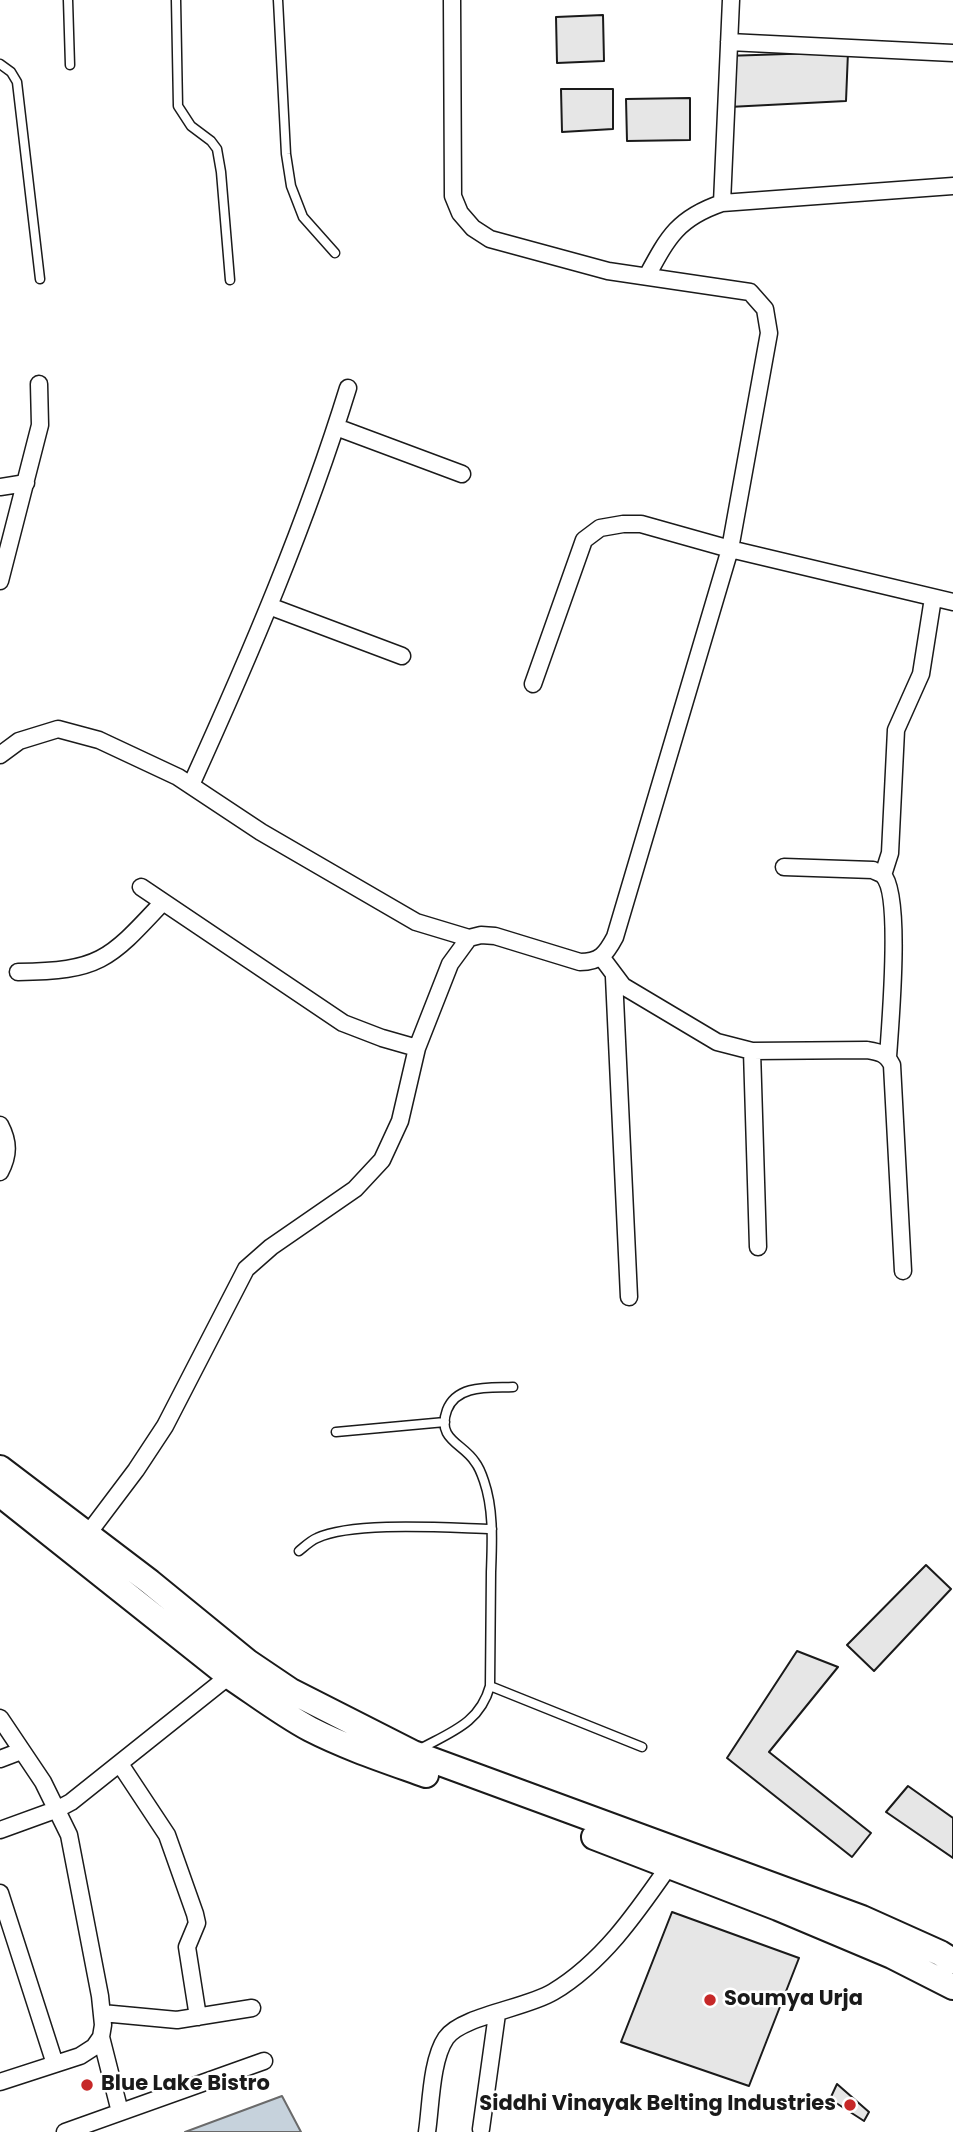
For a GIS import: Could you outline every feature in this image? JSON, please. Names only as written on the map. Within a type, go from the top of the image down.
[{"type":"main road","points":[[0,1468],[150,1582],[239,1669],[291,1691],[412,1753],[862,1918],[953,1961]]},
{"type":"main road","points":[[0,1494],[239,1669],[309,1728],[354,1749],[669,1866],[892,1956],[953,1987]]},
{"type":"street","points":[[0,755],[19,741],[58,729],[99,740],[178,776],[261,832],[416,922],[469,938],[481,934],[495,936],[580,962],[602,958],[615,937],[730,549],[769,333],[765,309],[750,292],[608,271],[490,239],[473,228],[460,213],[453,196],[452,0]]},
{"type":"street","points":[[722,203],[731,0]]},
{"type":"street","points":[[729,42],[953,53]]},
{"type":"street","points":[[647,276],[666,241],[687,218],[700,210],[722,203],[953,186]]},
{"type":"street","points":[[0,581],[40,425],[38,384]]},
{"type":"street","points":[[191,785],[238,681],[305,516],[348,388]]},
{"type":"street","points":[[336,427],[462,474]]},
{"type":"street","points":[[0,487],[26,483]]},
{"type":"street","points":[[533,684],[584,540],[600,528],[642,524],[730,549],[953,602]]},
{"type":"street","points":[[883,875],[890,853],[896,730],[921,674],[933,598]]},
{"type":"street","points":[[269,606],[402,656]]},
{"type":"street","points":[[784,867],[873,870],[883,875],[887,883],[893,928],[888,1057],[892,1065],[903,1271]]},
{"type":"street","points":[[141,887],[343,1023],[417,1048]]},
{"type":"street","points":[[18,972],[53,972],[98,961],[126,942],[163,902]]},
{"type":"street","points":[[87,1535],[165,1426],[246,1269],[271,1247],[355,1189],[382,1160],[400,1121],[417,1048],[450,964],[469,938]]},
{"type":"street","points":[[602,958],[622,986],[717,1042],[752,1051],[867,1050],[880,1052],[888,1057]]},
{"type":"street","points":[[614,977],[629,1297]]},
{"type":"street","points":[[752,1051],[758,1247]]},
{"type":"street","points":[[0,1125],[7,1146],[6,1159],[0,1172]]},
{"type":"street","points":[[0,1830],[58,1809],[86,1791],[239,1669]]},
{"type":"street","points":[[0,1718],[58,1809],[69,1835],[77,1865],[102,2013],[101,2037],[120,2112]]},
{"type":"street","points":[[0,1759],[21,1751]]},
{"type":"street","points":[[120,1764],[167,1835],[195,1914],[197,1923],[187,1947],[198,2017]]},
{"type":"street","points":[[427,2132],[438,2056],[446,2038],[463,2023],[497,2014],[553,1992],[574,1976],[617,1935],[669,1866]]},
{"type":"street","points":[[0,1893],[55,2064]]},
{"type":"street","points":[[102,2013],[164,2020],[252,2008]]},
{"type":"street","points":[[481,2129],[497,2014]]},
{"type":"street","points":[[0,2082],[80,2056],[94,2047],[101,2037]]},
{"type":"street","points":[[65,2132],[264,2061]]},
{"type":"lane","points":[[68,0],[70,65]]},
{"type":"lane","points":[[176,0],[178,106],[191,125],[217,149],[230,280]]},
{"type":"lane","points":[[278,0],[286,154],[292,186],[303,217],[335,253]]},
{"type":"lane","points":[[0,64],[11,72],[18,82],[40,279]]},
{"type":"lane","points":[[412,1753],[477,1715],[487,1698],[490,1686],[492,1530],[485,1482],[475,1460],[453,1443],[445,1430],[446,1412],[453,1398],[465,1391],[513,1387]]},
{"type":"lane","points":[[336,1432],[445,1422]]},
{"type":"lane","points":[[299,1551],[317,1538],[345,1531],[416,1528],[492,1530]]},
{"type":"lane","points":[[490,1686],[642,1747]]},
{"type":"shaded area","points":[[282,2096],[301,2132],[185,2132]]},
{"type":"building","points":[[603,15],[604,61],[557,63],[556,17]]},
{"type":"building","points":[[848,52],[846,101],[729,107],[725,56]]},
{"type":"building","points":[[561,89],[613,89],[613,129],[562,132]]},
{"type":"building","points":[[690,98],[690,140],[627,141],[626,99]]},
{"type":"building","points":[[926,1565],[951,1589],[874,1671],[847,1645]]},
{"type":"building","points":[[797,1651],[838,1667],[769,1752],[871,1833],[852,1857],[727,1758]]},
{"type":"building","points":[[908,1786],[953,1818],[953,1858],[886,1812]]},
{"type":"building","name":"Soumya Urja","points":[[672,1912],[799,1958],[749,2086],[621,2042]]},
{"type":"building","name":"Siddhi Vinayak Belting Industries","points":[[837,2084],[869,2112],[864,2121],[830,2099]]},
{"type":"place","name":"Soumya Urja","points":[[710,2000]]},
{"type":"place","name":"Blue Lake Bistro","points":[[87,2085]]},
{"type":"place","name":"Siddhi Vinayak Belting Industries","points":[[850,2105]]}]
